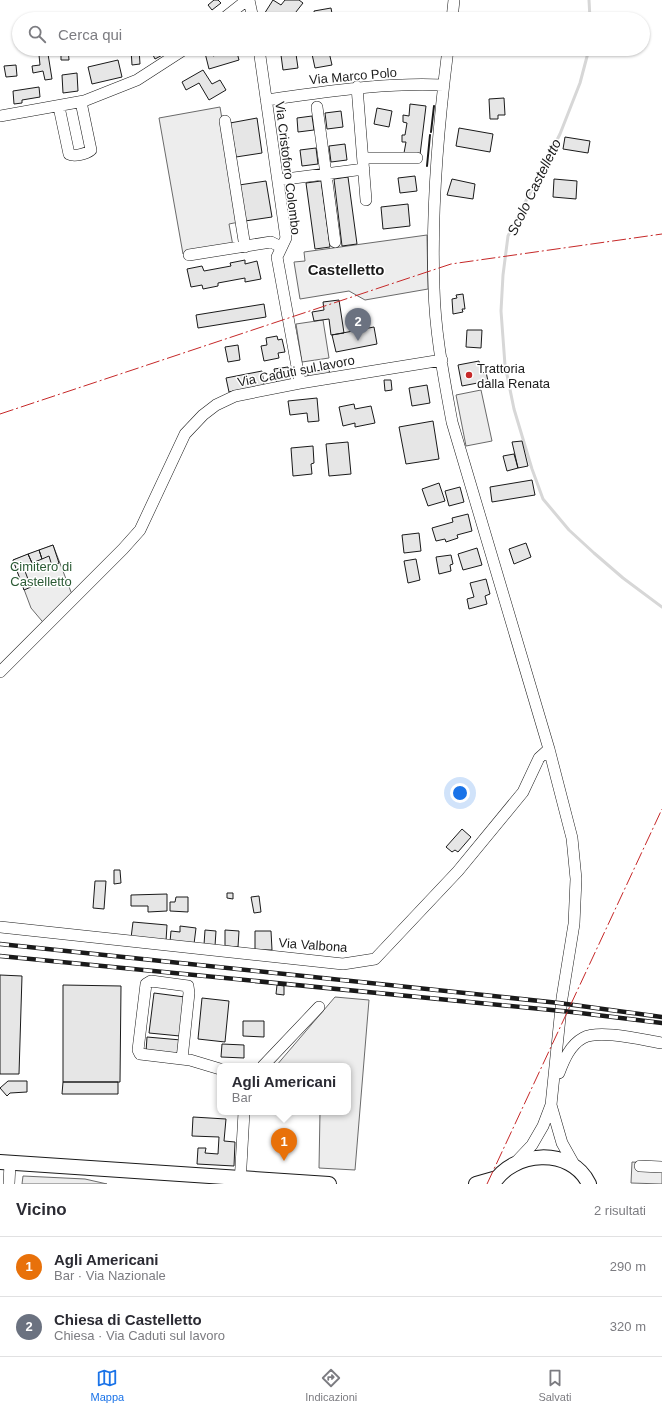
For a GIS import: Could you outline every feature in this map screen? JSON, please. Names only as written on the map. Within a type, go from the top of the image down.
[{"type":"main road","points":[[476,1184],[495,1181],[515,1163],[529,1158],[546,1157],[562,1160],[587,1180]]},
{"type":"main road","points":[[5,1162],[240,1181],[329,1184]]},
{"type":"street","points":[[232,12],[248,0],[251,12]]},
{"type":"street","points":[[453,12],[454,0]]},
{"type":"street","points":[[0,116],[81,102],[137,80],[174,56]]},
{"type":"street","name":"Via Cristoforo Colombo","points":[[260,56],[286,238],[276,257],[300,383]]},
{"type":"street","points":[[447,56],[435,177],[434,220],[434,288],[442,360],[452,422],[549,749],[572,838],[576,879],[574,924],[562,998],[551,1104],[543,1126],[532,1145],[515,1163]]},
{"type":"street","name":"Via Marco Polo","points":[[266,100],[357,87],[414,84],[444,85]]},
{"type":"street","points":[[357,87],[366,200]]},
{"type":"street","points":[[59,106],[69,154],[72,155],[91,150],[81,102]]},
{"type":"street","points":[[317,107],[335,242]]},
{"type":"street","points":[[225,122],[245,247]]},
{"type":"street","points":[[278,180],[326,174],[363,163],[418,158]]},
{"type":"street","points":[[189,255],[271,242],[281,247]]},
{"type":"street","name":"Via Caduti sul lavoro","points":[[0,672],[123,549],[140,530],[184,434],[203,415],[216,405],[235,396],[300,383],[442,360]]},
{"type":"street","name":"Via Valbona","points":[[0,927],[343,964],[376,959],[458,871],[524,792],[539,758],[549,749]]},
{"type":"street","points":[[182,1059],[189,993],[188,986],[151,981],[146,984],[138,1050],[140,1054],[182,1059],[217,1068]]},
{"type":"street","points":[[266,1063],[319,1006]]},
{"type":"street","points":[[554,1084],[567,1054],[584,1038],[602,1035],[662,1043]]},
{"type":"street","points":[[551,1104],[562,1143],[587,1180]]},
{"type":"street","points":[[240,1181],[244,1115]]},
{"type":"street","points":[[5,1162],[9,1184]]},
{"type":"street","points":[[640,1166],[662,1167]]},
{"type":"shaded area","points":[[220,107],[239,222],[229,224],[233,246],[183,254],[159,118]]},
{"type":"shaded area","points":[[427,235],[428,289],[365,300],[349,291],[300,299],[294,262],[305,261],[304,252]]},
{"type":"shaded area","points":[[323,320],[329,358],[302,362],[296,324]]},
{"type":"shaded area","points":[[481,390],[492,441],[466,446],[456,395]]},
{"type":"shaded area","name":"Cimitero di Castelletto","points":[[53,545],[71,592],[75,597],[47,627],[31,608],[13,560]]},
{"type":"shaded area","points":[[335,997],[369,1000],[355,1170],[319,1168],[320,1115],[351,1115],[351,1063],[279,1063]]},
{"type":"shaded area","points":[[632,1162],[662,1164],[662,1184],[631,1183]]},
{"type":"shaded area","points":[[23,1176],[85,1179],[107,1184],[22,1184]]},
{"type":"building","points":[[214,0],[218,0],[221,3],[212,10],[208,5]]},
{"type":"building","points":[[273,0],[281,5],[285,0],[299,0],[303,3],[296,12],[265,12]]},
{"type":"building","points":[[331,8],[332,12],[314,12]]},
{"type":"building","points":[[39,56],[48,56],[52,79],[45,80],[43,71],[33,73],[32,66],[40,65]]},
{"type":"building","points":[[61,56],[69,56],[69,60],[61,60]]},
{"type":"building","points":[[131,56],[139,56],[140,64],[132,65]]},
{"type":"building","points":[[154,56],[161,56],[155,59]]},
{"type":"building","points":[[206,56],[238,56],[239,60],[209,69]]},
{"type":"building","points":[[281,56],[296,56],[298,68],[283,70]]},
{"type":"building","points":[[312,56],[330,56],[332,65],[315,68]]},
{"type":"building","points":[[118,60],[122,77],[92,84],[88,67]]},
{"type":"building","points":[[16,65],[17,76],[6,77],[4,66]]},
{"type":"building","points":[[203,70],[212,84],[220,80],[226,90],[209,100],[199,83],[186,90],[182,82]]},
{"type":"building","points":[[77,73],[78,91],[63,93],[62,75]]},
{"type":"building","points":[[39,87],[40,97],[22,100],[22,103],[14,104],[13,91]]},
{"type":"building","points":[[504,98],[505,115],[498,115],[498,119],[490,119],[489,99]]},
{"type":"building","points":[[410,104],[426,106],[420,155],[404,153],[406,142],[402,142],[402,135],[405,135],[407,123],[403,122],[403,115],[409,116]]},
{"type":"building","points":[[377,108],[392,111],[389,127],[374,124]]},
{"type":"building","points":[[341,111],[343,127],[327,129],[325,113]]},
{"type":"building","points":[[312,116],[314,130],[298,132],[297,118]]},
{"type":"building","points":[[257,118],[262,153],[236,157],[230,123]]},
{"type":"building","points":[[459,128],[493,134],[490,152],[456,146]]},
{"type":"building","points":[[565,137],[590,141],[588,153],[563,149]]},
{"type":"building","points":[[345,144],[347,160],[331,162],[329,146]]},
{"type":"building","points":[[316,148],[318,164],[302,166],[300,150]]},
{"type":"building","points":[[415,176],[417,191],[400,193],[398,178]]},
{"type":"building","points":[[348,177],[357,244],[342,246],[334,179]]},
{"type":"building","points":[[452,179],[475,184],[473,199],[447,195]]},
{"type":"building","points":[[554,179],[577,181],[576,199],[553,197]]},
{"type":"building","points":[[266,181],[272,217],[245,221],[239,185]]},
{"type":"building","points":[[321,181],[330,247],[315,249],[306,183]]},
{"type":"building","points":[[408,204],[410,226],[383,229],[381,207]]},
{"type":"building","points":[[245,260],[245,264],[257,261],[261,279],[245,282],[245,278],[218,283],[218,286],[203,289],[202,285],[191,287],[187,269],[202,266],[204,271],[231,266],[230,263]]},
{"type":"building","points":[[463,294],[465,309],[462,309],[463,312],[453,314],[452,299],[457,298],[456,295]]},
{"type":"building","points":[[339,300],[344,333],[331,335],[329,319],[314,321],[312,312],[324,310],[323,302]]},
{"type":"building","points":[[264,304],[266,317],[198,328],[196,315]]},
{"type":"building","points":[[374,327],[377,344],[336,352],[332,335]]},
{"type":"building","points":[[467,330],[482,330],[481,348],[466,347]]},
{"type":"building","points":[[277,336],[278,340],[282,339],[285,352],[278,353],[279,358],[264,361],[261,346],[267,345],[266,338]]},
{"type":"building","points":[[238,345],[240,360],[228,362],[225,347]]},
{"type":"building","points":[[479,361],[481,373],[486,372],[488,381],[462,386],[458,365]]},
{"type":"building","points":[[288,367],[291,383],[277,385],[274,369]]},
{"type":"building","points":[[329,369],[330,377],[308,380],[308,372]]},
{"type":"building","points":[[262,371],[264,385],[229,392],[226,378]]},
{"type":"building","points":[[384,380],[391,380],[392,390],[385,391]]},
{"type":"building","points":[[427,385],[430,403],[412,406],[409,388]]},
{"type":"building","points":[[317,398],[319,421],[308,422],[307,413],[290,415],[288,401]]},
{"type":"building","points":[[354,404],[355,409],[371,406],[375,423],[355,427],[355,423],[343,426],[339,407]]},
{"type":"building","points":[[433,421],[439,459],[406,464],[399,427]]},
{"type":"building","points":[[522,441],[528,466],[518,468],[512,442]]},
{"type":"building","points":[[348,442],[351,474],[329,476],[326,444]]},
{"type":"building","points":[[313,446],[314,463],[311,464],[312,474],[293,476],[291,448]]},
{"type":"building","points":[[514,454],[518,468],[507,471],[503,456]]},
{"type":"building","points":[[532,480],[535,495],[492,502],[490,487]]},
{"type":"building","points":[[439,483],[445,501],[428,506],[422,489]]},
{"type":"building","points":[[460,487],[464,502],[449,506],[445,491]]},
{"type":"building","points":[[468,514],[472,531],[457,535],[458,538],[446,542],[445,539],[436,541],[432,528],[453,522],[452,518]]},
{"type":"building","points":[[419,533],[421,551],[404,553],[402,535]]},
{"type":"building","points":[[526,543],[531,557],[514,564],[509,549]]},
{"type":"building","points":[[53,545],[59,563],[52,566],[49,556],[42,559],[39,550]]},
{"type":"building","points":[[477,548],[482,565],[463,570],[458,554]]},
{"type":"building","points":[[39,550],[42,559],[32,563],[28,554]]},
{"type":"building","points":[[28,554],[32,563],[23,566],[31,587],[24,590],[13,560]]},
{"type":"building","points":[[451,555],[453,564],[450,565],[451,571],[439,574],[436,557]]},
{"type":"building","points":[[416,559],[420,580],[408,583],[404,561]]},
{"type":"building","points":[[486,579],[490,594],[485,596],[487,604],[469,609],[467,599],[474,597],[470,583]]},
{"type":"building","points":[[462,829],[471,837],[458,852],[455,850],[452,852],[446,847]]},
{"type":"building","points":[[114,870],[120,870],[121,883],[114,884]]},
{"type":"building","points":[[95,881],[106,881],[104,909],[93,908]]},
{"type":"building","points":[[227,893],[233,893],[233,899],[227,898]]},
{"type":"building","points":[[167,894],[167,911],[148,912],[148,906],[131,906],[131,895]]},
{"type":"building","points":[[259,896],[261,912],[254,913],[251,897]]},
{"type":"building","points":[[176,897],[188,897],[188,912],[170,911],[170,902],[175,902]]},
{"type":"building","points":[[133,922],[167,925],[166,941],[131,938]]},
{"type":"building","points":[[180,926],[196,928],[194,944],[170,942],[171,931],[180,932]]},
{"type":"building","points":[[205,930],[216,931],[215,946],[204,945]]},
{"type":"building","points":[[225,930],[239,931],[238,947],[225,946]]},
{"type":"building","points":[[255,931],[271,931],[272,950],[255,950]]},
{"type":"building","points":[[0,975],[22,976],[19,1074],[0,1074]]},
{"type":"building","points":[[63,985],[121,986],[120,1082],[63,1082]]},
{"type":"building","points":[[277,985],[284,986],[284,995],[276,994]]},
{"type":"building","points":[[154,993],[185,997],[180,1036],[149,1033]]},
{"type":"building","points":[[202,998],[229,1001],[225,1042],[198,1039]]},
{"type":"building","points":[[243,1021],[264,1021],[264,1037],[243,1036]]},
{"type":"building","points":[[147,1037],[181,1040],[179,1055],[146,1052]]},
{"type":"building","points":[[222,1044],[244,1045],[244,1058],[221,1057]]},
{"type":"building","points":[[8,1081],[27,1081],[27,1092],[10,1093],[7,1096],[0,1088]]},
{"type":"building","points":[[63,1082],[118,1082],[118,1094],[62,1094]]},
{"type":"building","points":[[193,1117],[226,1119],[224,1141],[235,1142],[234,1166],[197,1164],[198,1148],[206,1148],[205,1153],[218,1154],[219,1137],[192,1136]]},
{"type":"waterway","name":"Scolo Castelletto","points":[[589,0],[590,12]]},
{"type":"waterway","name":"Scolo Castelletto","points":[[587,56],[580,83],[560,134],[508,236],[503,275],[501,311],[505,365],[514,409],[532,469],[543,499],[569,530],[594,553],[623,578],[662,607]]},
{"type":"railway","points":[[0,944],[559,1003],[662,1017]]},
{"type":"railway","points":[[0,956],[572,1012],[662,1023]]},
{"type":"wall","points":[[431,132],[434,106]]},
{"type":"wall","points":[[427,166],[430,135]]},
{"type":"power","points":[[0,414],[451,264],[662,234]]},
{"type":"power","points":[[487,1184],[662,809]]},
{"type":"place","name":"Chiesa di Castelletto","points":[[358,341]]},
{"type":"place","name":"Trattoria dalla Renata","points":[[469,375]]},
{"type":"place","name":"Agli Americani","points":[[284,1161]]},
{"type":"district","name":"Castelletto","points":[[346,269]]}]
